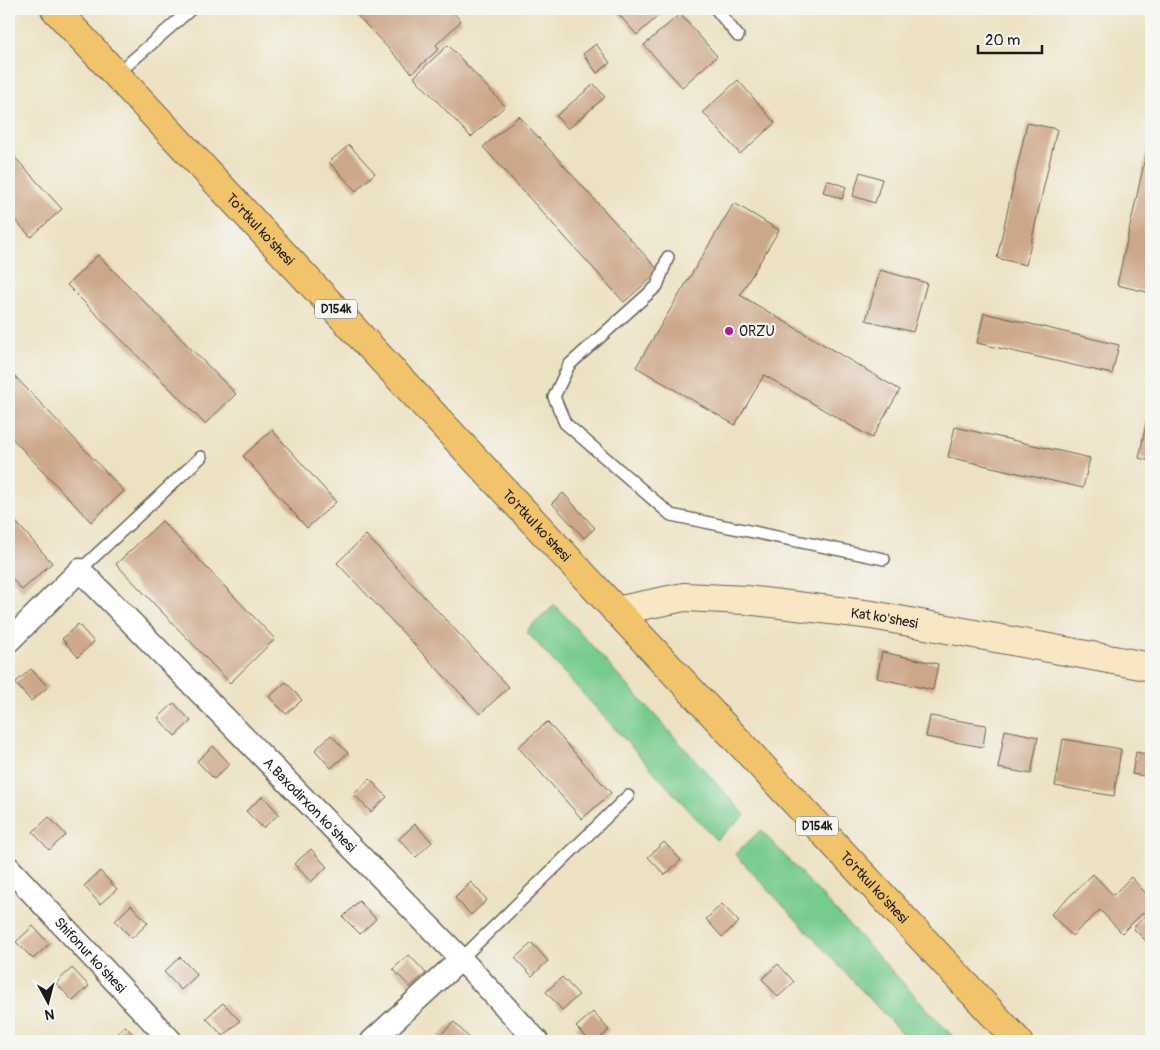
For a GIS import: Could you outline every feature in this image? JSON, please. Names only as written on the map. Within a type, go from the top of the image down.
[{"type":"main road","name":"To'rtkul ko'shesi","points":[[55,9],[118,73],[616,611],[1018,1041]]},
{"type":"street","points":[[9,641],[80,570]]},
{"type":"street","name":"A.Baxodirxon ko'shesi","points":[[80,570],[461,959],[537,1041]]},
{"type":"street","name":"Kat ko'shesi","points":[[616,611],[684,597],[746,600],[872,615],[1151,667]]},
{"type":"street","name":"Shifonur ko'shesi","points":[[9,868],[171,1041]]},
{"type":"street","points":[[372,1041],[461,959]]},
{"type":"lane","points":[[118,73],[191,9]]},
{"type":"lane","points":[[716,9],[738,36]]},
{"type":"lane","points":[[668,257],[657,286],[569,365],[554,397],[565,423],[671,514],[884,559]]},
{"type":"lane","points":[[80,570],[201,457]]},
{"type":"lane","points":[[461,959],[628,796]]},
{"type":"green space","points":[[555,605],[745,815],[716,840],[526,631]]},
{"type":"green space","points":[[761,830],[957,1041],[909,1041],[735,854]]},
{"type":"building","points":[[351,9],[403,9],[407,13],[412,9],[450,9],[461,21],[436,45],[439,49],[412,73]]},
{"type":"building","points":[[614,9],[666,9],[637,35]]},
{"type":"building","points":[[680,14],[717,56],[682,87],[644,45]]},
{"type":"building","points":[[596,44],[610,63],[597,73],[583,54]]},
{"type":"building","points":[[448,45],[505,106],[471,137],[414,77]]},
{"type":"building","points":[[738,80],[775,123],[740,154],[703,112]]},
{"type":"building","points":[[594,84],[605,97],[568,129],[556,116]]},
{"type":"building","points":[[519,116],[659,271],[624,302],[483,147]]},
{"type":"building","points":[[1027,123],[1057,129],[1026,265],[997,258]]},
{"type":"building","points":[[349,145],[375,173],[356,191],[329,162]]},
{"type":"building","points":[[1147,150],[1151,151],[1151,271],[1147,292],[1117,285]]},
{"type":"building","points":[[9,151],[62,209],[31,237],[9,214]]},
{"type":"building","points":[[860,172],[882,179],[875,203],[853,196]]},
{"type":"building","points":[[827,180],[846,187],[842,199],[823,192]]},
{"type":"building","name":"ORZU","points":[[734,203],[779,230],[740,295],[900,390],[872,438],[764,375],[735,425],[636,367]]},
{"type":"building","points":[[98,255],[236,394],[205,424],[67,285]]},
{"type":"building","points":[[880,270],[927,283],[913,332],[866,320]]},
{"type":"building","points":[[984,313],[1119,345],[1112,374],[977,343]]},
{"type":"building","points":[[9,370],[124,491],[91,522],[9,435]]},
{"type":"building","points":[[1148,414],[1151,415],[1151,461],[1139,458]]},
{"type":"building","points":[[955,427],[1090,458],[1083,488],[948,457]]},
{"type":"building","points":[[272,430],[336,502],[307,528],[243,456]]},
{"type":"building","points":[[563,493],[595,528],[584,538],[552,503]]},
{"type":"building","points":[[9,514],[52,563],[22,590],[9,575]]},
{"type":"building","points":[[162,521],[275,639],[230,683],[116,564]]},
{"type":"building","points":[[366,535],[509,687],[480,714],[337,563]]},
{"type":"building","points":[[78,624],[94,642],[78,657],[62,639]]},
{"type":"building","points":[[882,652],[938,664],[933,690],[877,678]]},
{"type":"building","points":[[31,669],[48,687],[31,701],[15,683]]},
{"type":"building","points":[[286,682],[302,700],[286,714],[269,697]]},
{"type":"building","points":[[174,703],[191,721],[175,736],[158,718]]},
{"type":"building","points":[[930,716],[986,725],[983,747],[926,737]]},
{"type":"building","points":[[547,722],[611,793],[582,819],[518,747]]},
{"type":"building","points":[[1005,730],[1038,737],[1031,774],[998,768]]},
{"type":"building","points":[[331,735],[348,753],[331,768],[315,750]]},
{"type":"building","points":[[1063,739],[1121,749],[1114,796],[1055,786]]},
{"type":"building","points":[[213,746],[230,764],[214,779],[197,761]]},
{"type":"building","points":[[1136,752],[1151,755],[1151,777],[1132,774]]},
{"type":"building","points":[[370,779],[387,797],[371,812],[354,794]]},
{"type":"building","points":[[263,796],[279,814],[263,828],[246,811]]},
{"type":"building","points":[[49,817],[66,835],[49,850],[33,832]]},
{"type":"building","points":[[415,824],[432,842],[416,857],[399,839]]},
{"type":"building","points":[[664,842],[681,860],[665,875],[648,857]]},
{"type":"building","points":[[311,849],[327,867],[311,882],[294,864]]},
{"type":"building","points":[[100,871],[117,889],[100,904],[84,886]]},
{"type":"building","points":[[1093,874],[1113,895],[1131,877],[1151,899],[1151,905],[1122,933],[1100,910],[1072,936],[1051,914]]},
{"type":"building","points":[[471,882],[487,900],[471,915],[455,898]]},
{"type":"building","points":[[359,901],[376,919],[360,934],[343,917]]},
{"type":"building","points":[[722,904],[739,922],[722,937],[706,919]]},
{"type":"building","points":[[131,905],[148,923],[132,938],[115,921]]},
{"type":"building","points":[[1151,911],[1151,946],[1133,928]]},
{"type":"building","points":[[33,926],[49,944],[33,959],[16,942]]},
{"type":"building","points":[[532,943],[548,961],[532,976],[515,958]]},
{"type":"building","points":[[409,955],[426,973],[410,987],[393,969]]},
{"type":"building","points":[[180,957],[197,975],[181,990],[164,972]]},
{"type":"building","points":[[778,964],[794,982],[778,997],[762,979]]},
{"type":"building","points":[[72,968],[89,986],[73,1001],[56,983]]},
{"type":"building","points":[[562,977],[579,995],[562,1010],[546,992]]},
{"type":"building","points":[[223,1003],[240,1021],[223,1036],[206,1018]]},
{"type":"building","points":[[593,1012],[609,1030],[597,1041],[590,1041],[576,1027]]},
{"type":"building","points":[[454,1022],[470,1041],[442,1041],[438,1037]]},
{"type":"building","points":[[125,1026],[140,1041],[109,1041]]},
{"type":"place","name":"ORZU","points":[[729,331]]}]
